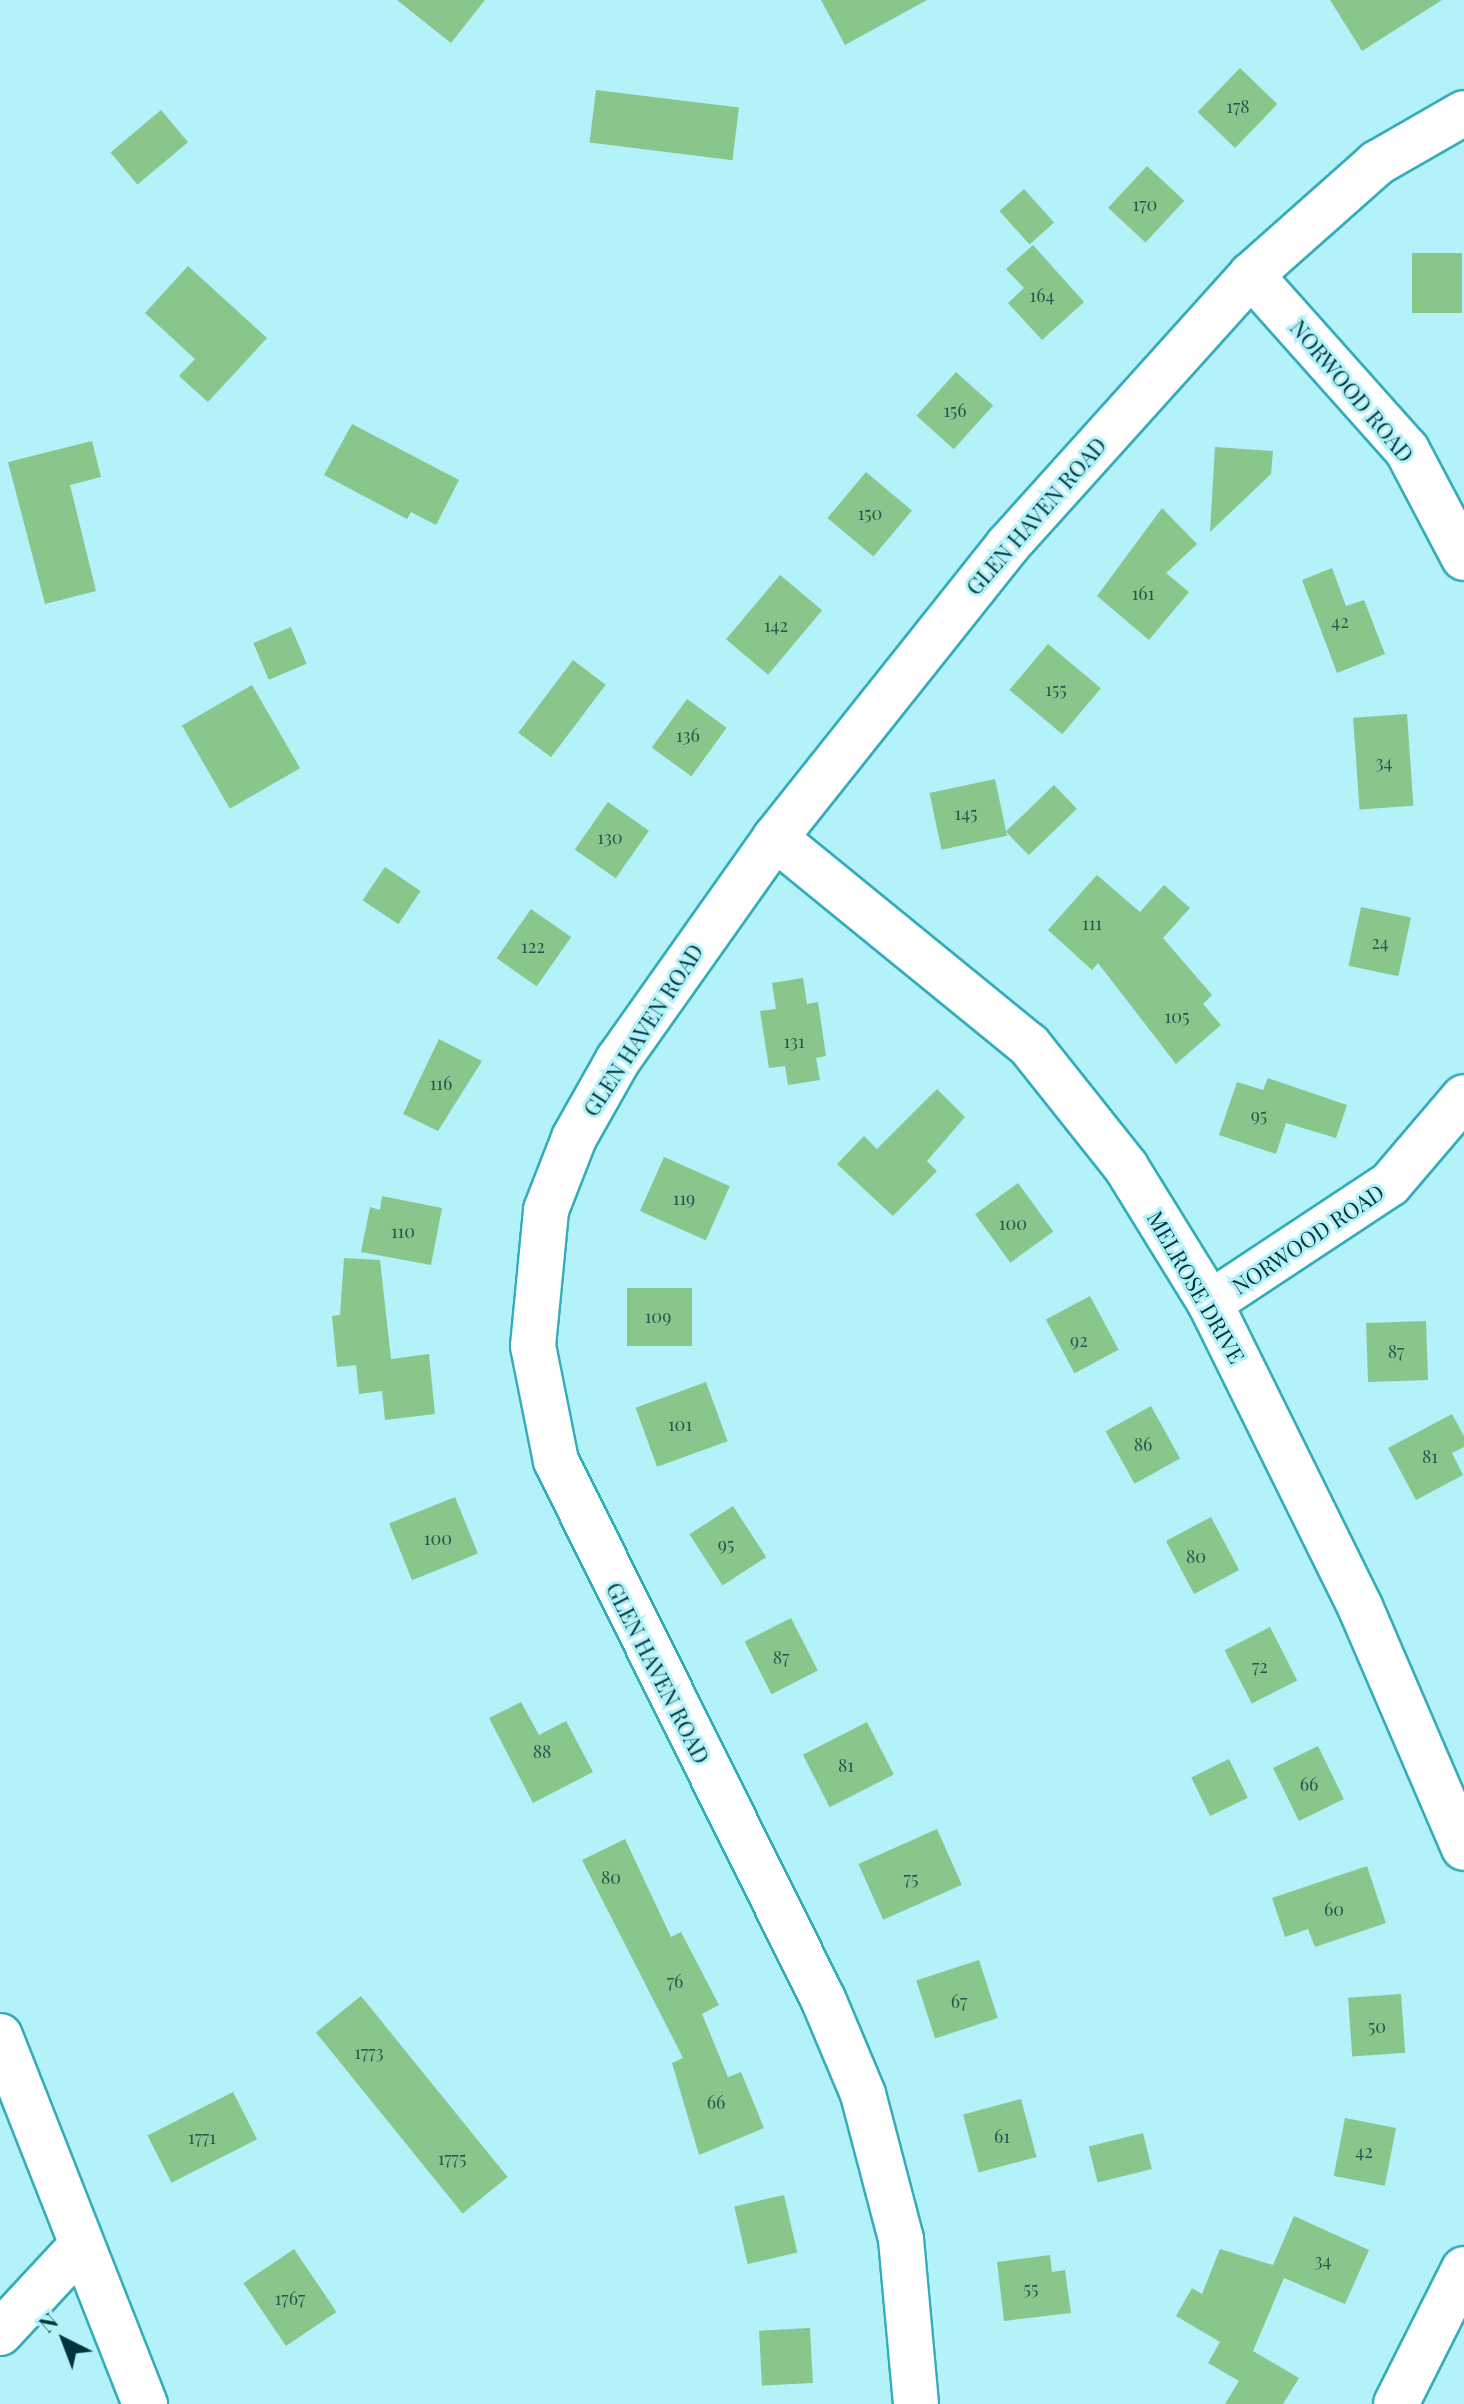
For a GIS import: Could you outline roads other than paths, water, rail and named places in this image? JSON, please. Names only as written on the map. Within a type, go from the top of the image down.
[{"type":"street","name":"GLEN HAVEN ROAD","points":[[916,2404],[901,2239],[863,2094],[823,1999],[574,1507],[542,1413],[533,1346],[546,1210],[574,1138],[618,1060],[775,838],[1008,545],[1251,275],[1377,163],[1464,113]]},
{"type":"street","name":"NORWOOD ROAD","points":[[1251,275],[1407,450],[1464,558]]},
{"type":"street","name":"MELROSE DRIVE","points":[[775,838],[1029,1045],[1126,1167],[1210,1303],[1361,1609],[1464,1848]]},
{"type":"street","name":"NORWOOD ROAD","points":[[1210,1303],[1390,1184],[1464,1097]]},
{"type":"street","points":[[0,2036],[79,2248],[145,2404]]},
{"type":"street","points":[[0,2333],[79,2248]]},
{"type":"street","points":[[1396,2404],[1464,2269]]}]
